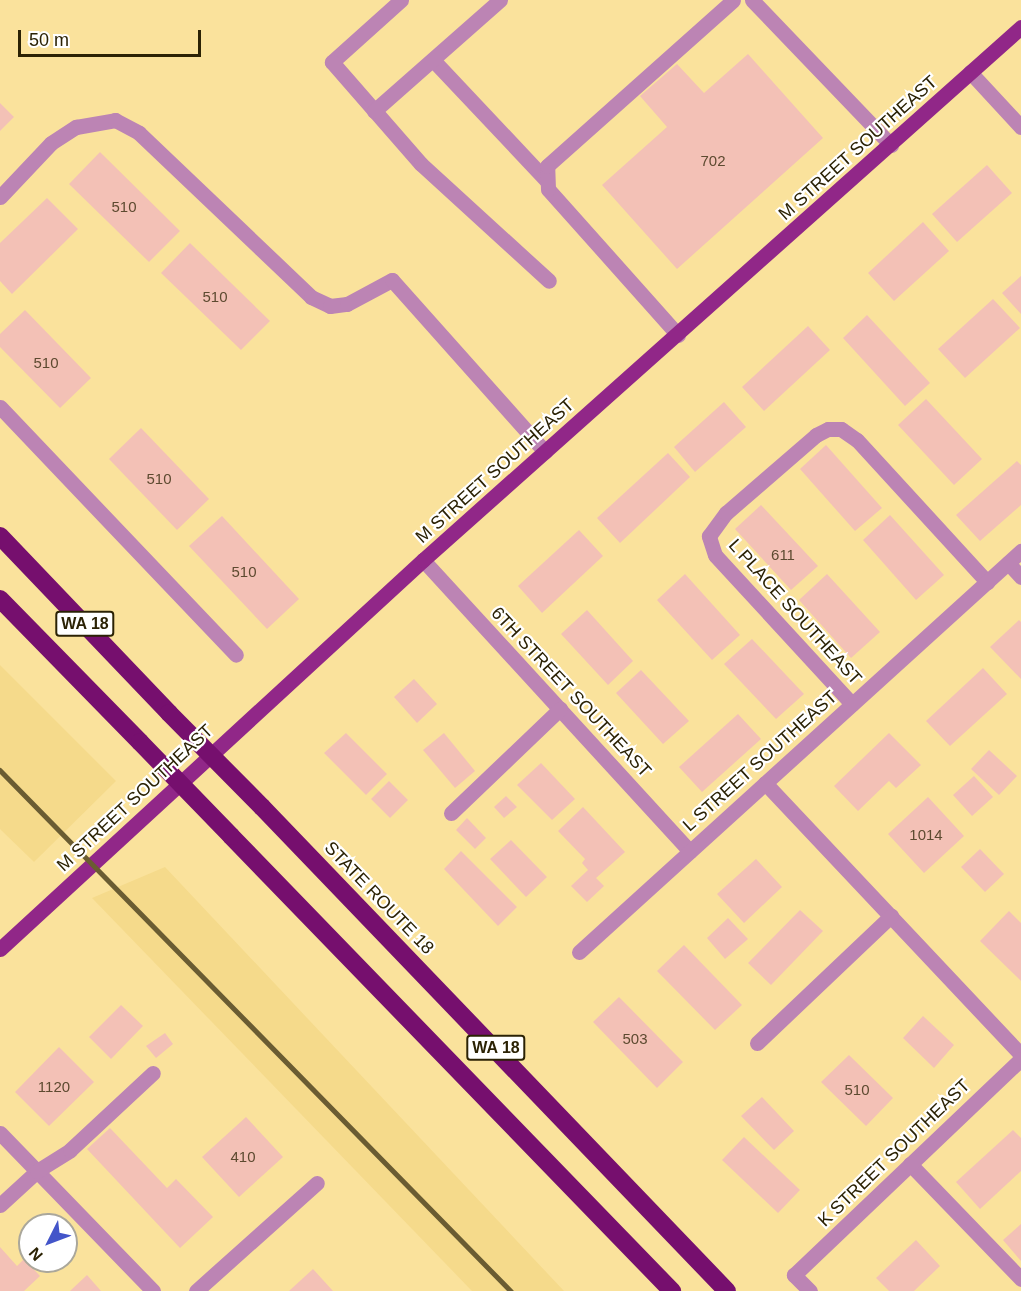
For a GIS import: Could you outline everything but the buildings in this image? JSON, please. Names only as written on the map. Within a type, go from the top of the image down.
[{"type":"highway","name":"STATE ROUTE 18","points":[[0,536],[727,1291]]},
{"type":"highway","name":"WA 18","points":[[0,599],[672,1291]]},
{"type":"main road","name":"M STREET SOUTHEAST","points":[[0,949],[423,560],[1021,27]]},
{"type":"street","points":[[401,0],[332,63],[421,164],[549,281]]},
{"type":"street","points":[[374,111],[500,0]]},
{"type":"street","points":[[678,335],[548,189],[547,166],[733,0]]},
{"type":"street","points":[[752,0],[891,145]]},
{"type":"street","points":[[433,60],[547,181]]},
{"type":"street","points":[[970,72],[1021,127]]},
{"type":"street","points":[[0,197],[51,143],[76,127],[116,120],[139,133],[311,297],[330,306],[347,304],[392,280],[544,452]]},
{"type":"street","points":[[0,407],[236,655]]},
{"type":"street","name":"L PLACE SOUTHEAST","points":[[852,704],[715,555],[709,536],[726,513],[816,435],[828,429],[841,429],[856,440],[987,582]]},
{"type":"street","name":"L STREET SOUTHEAST","points":[[579,951],[1021,551]]},
{"type":"street","name":"6TH STREET SOUTHEAST","points":[[423,560],[690,851]]},
{"type":"street","points":[[1008,563],[1021,578]]},
{"type":"street","points":[[451,813],[560,709]]},
{"type":"street","points":[[765,783],[1021,1057]]},
{"type":"street","points":[[757,1043],[891,916]]},
{"type":"street","name":"K STREET SOUTHEAST","points":[[810,1291],[794,1275],[1021,1057]]},
{"type":"street","points":[[0,1205],[37,1171],[70,1150],[153,1073]]},
{"type":"street","points":[[0,1133],[153,1291]]},
{"type":"street","points":[[910,1164],[1021,1279]]},
{"type":"street","points":[[196,1291],[317,1183]]},
{"type":"shaded area","points":[[0,665],[116,781],[34,862],[0,829]]},
{"type":"shaded area","points":[[165,867],[564,1291],[472,1291],[92,898]]},
{"type":"railway","points":[[0,770],[511,1291]]}]
